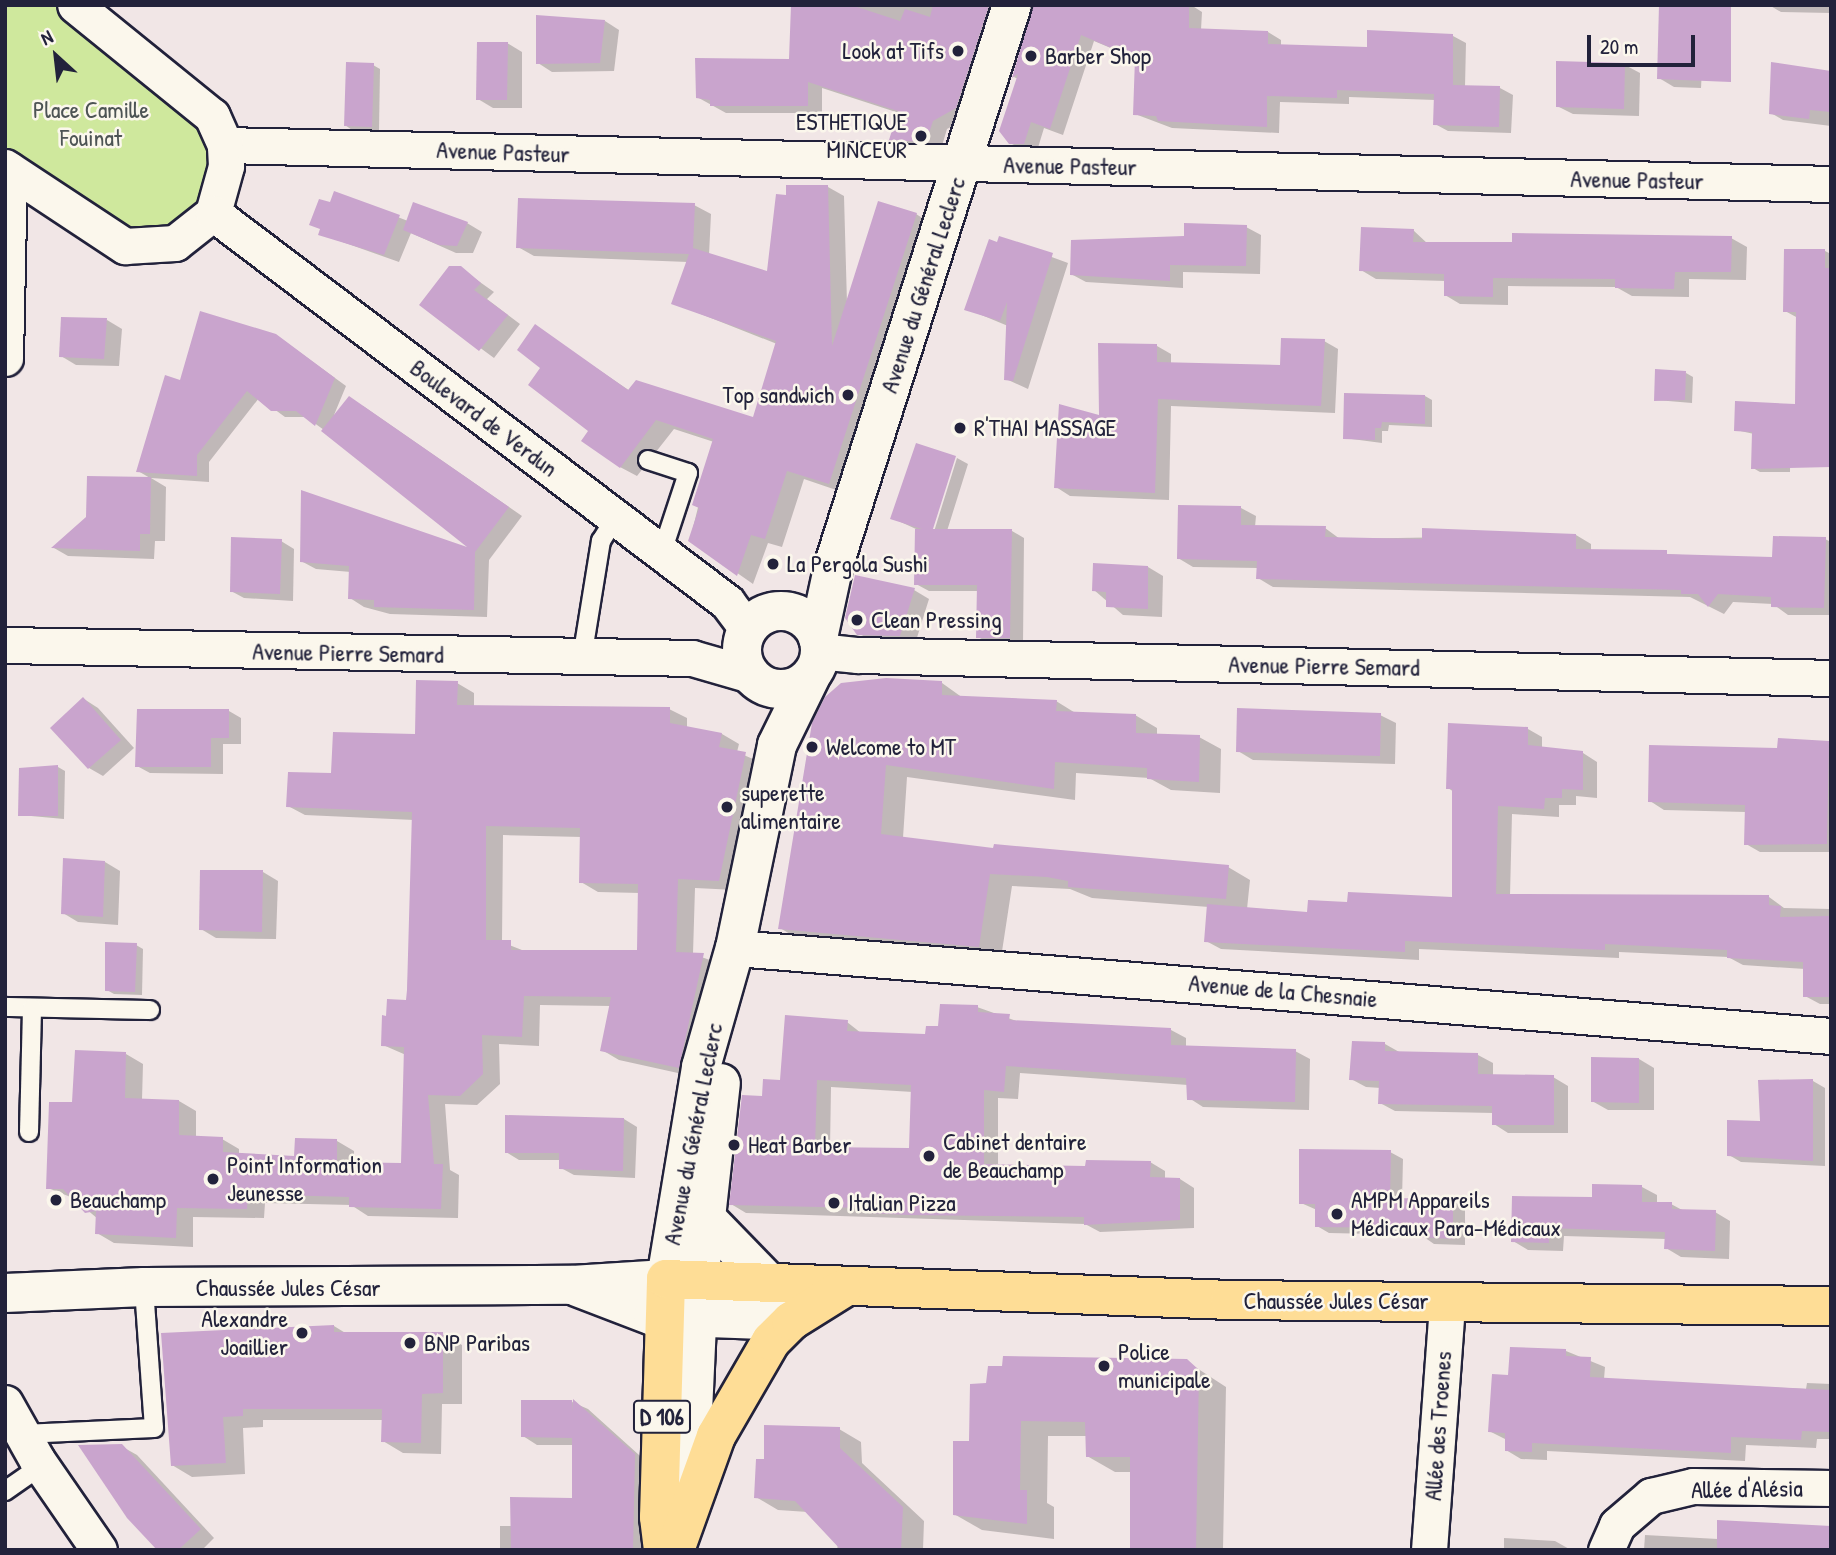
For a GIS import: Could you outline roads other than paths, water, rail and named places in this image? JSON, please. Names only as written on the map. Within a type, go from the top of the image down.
[{"type":"main road","name":"Avenue du Général Leclerc","points":[[683,1280],[701,1067],[736,948],[777,745],[817,653],[834,564],[1012,5]]},
{"type":"main road","name":"Avenue du Général Leclerc","points":[[753,627],[811,587],[834,564]]},
{"type":"main road","points":[[795,614],[807,621],[817,653],[786,690],[754,678],[743,661],[753,627],[795,614]]},
{"type":"main road","name":"Avenue du Général Leclerc","points":[[754,678],[772,713],[777,745]]},
{"type":"main road","name":"Avenue du Général Leclerc","points":[[683,1280],[708,1220],[736,948]]},
{"type":"main road","points":[[708,1220],[771,1285]]},
{"type":"main road","name":"Chaussée Jules César","points":[[5,1293],[144,1287],[572,1285],[683,1280],[842,1289],[1831,1306]]},
{"type":"main road","name":"D 106","points":[[663,1550],[659,1517],[683,1280]]},
{"type":"main road","name":"Chaussée Jules César","points":[[572,1285],[630,1310],[681,1319],[791,1321]]},
{"type":"main road","points":[[688,1505],[716,1436],[771,1340],[791,1321],[842,1289]]},
{"type":"main road","name":"D 106","points":[[675,1550],[688,1505],[681,1319]]},
{"type":"street","points":[[7,168],[125,246],[175,243],[214,213],[226,166],[225,145],[212,116],[200,103],[75,5]]},
{"type":"street","name":"Avenue Pasteur","points":[[225,145],[1831,184]]},
{"type":"street","points":[[5,358],[7,168]]},
{"type":"street","name":"Boulevard de Verdun","points":[[214,213],[727,601],[753,627]]},
{"type":"street","name":"Avenue Pierre Semard","points":[[692,659],[753,627]]},
{"type":"street","name":"Avenue Pierre Semard","points":[[5,645],[692,659],[754,678]]},
{"type":"street","name":"Avenue Pierre Semard","points":[[817,653],[1831,678]]},
{"type":"street","name":"Avenue de la Chesnaie","points":[[736,948],[1831,1036]]},
{"type":"street","name":"Allée des Troenes","points":[[1429,1550],[1447,1301]]},
{"type":"street","points":[[5,1402],[41,1466],[99,1550]]},
{"type":"street","name":"Allée d'Alésia","points":[[1606,1550],[1617,1525],[1651,1496],[1693,1486],[1831,1488]]},
{"type":"lane","points":[[648,460],[688,473],[662,552]]},
{"type":"lane","points":[[582,658],[601,541],[616,517]]},
{"type":"lane","points":[[5,1007],[150,1010]]},
{"type":"lane","points":[[29,1132],[32,1007]]},
{"type":"lane","points":[[23,1434],[154,1428],[144,1287]]},
{"type":"lane","points":[[5,1491],[41,1466]]},
{"type":"place","name":"Look at Tifs","points":[[958,51]]},
{"type":"place","name":"Barber Shop","points":[[1031,56]]},
{"type":"place","name":"ESTHETIQUE MINCEUR","points":[[921,136]]},
{"type":"place","name":"Top sandwich","points":[[848,395]]},
{"type":"place","name":"R'THAI MASSAGE","points":[[960,428]]},
{"type":"place","name":"La Pergola Sushi","points":[[773,564]]},
{"type":"place","name":"Clean Pressing","points":[[857,620]]},
{"type":"place","name":"Welcome to MT","points":[[812,747]]},
{"type":"place","name":"superette alimentaire","points":[[727,807]]},
{"type":"place","name":"Heat Barber","points":[[734,1145]]},
{"type":"place","name":"Cabinet dentaire de Beauchamp","points":[[929,1156]]},
{"type":"place","name":"Point Information Jeunesse","points":[[213,1179]]},
{"type":"place","name":"Beauchamp","points":[[56,1200]]},
{"type":"place","name":"Italian Pizza","points":[[834,1203]]},
{"type":"place","name":"AMPM Appareils Médicaux Para-Médicaux","points":[[1337,1214]]},
{"type":"place","name":"Alexandre Joaillier","points":[[302,1333]]},
{"type":"place","name":"BNP Paribas","points":[[410,1343]]},
{"type":"place","name":"Police municipale","points":[[1104,1366]]},
{"type":"park label","name":"Place Camille Fouinat","points":[[91,124]]}]
